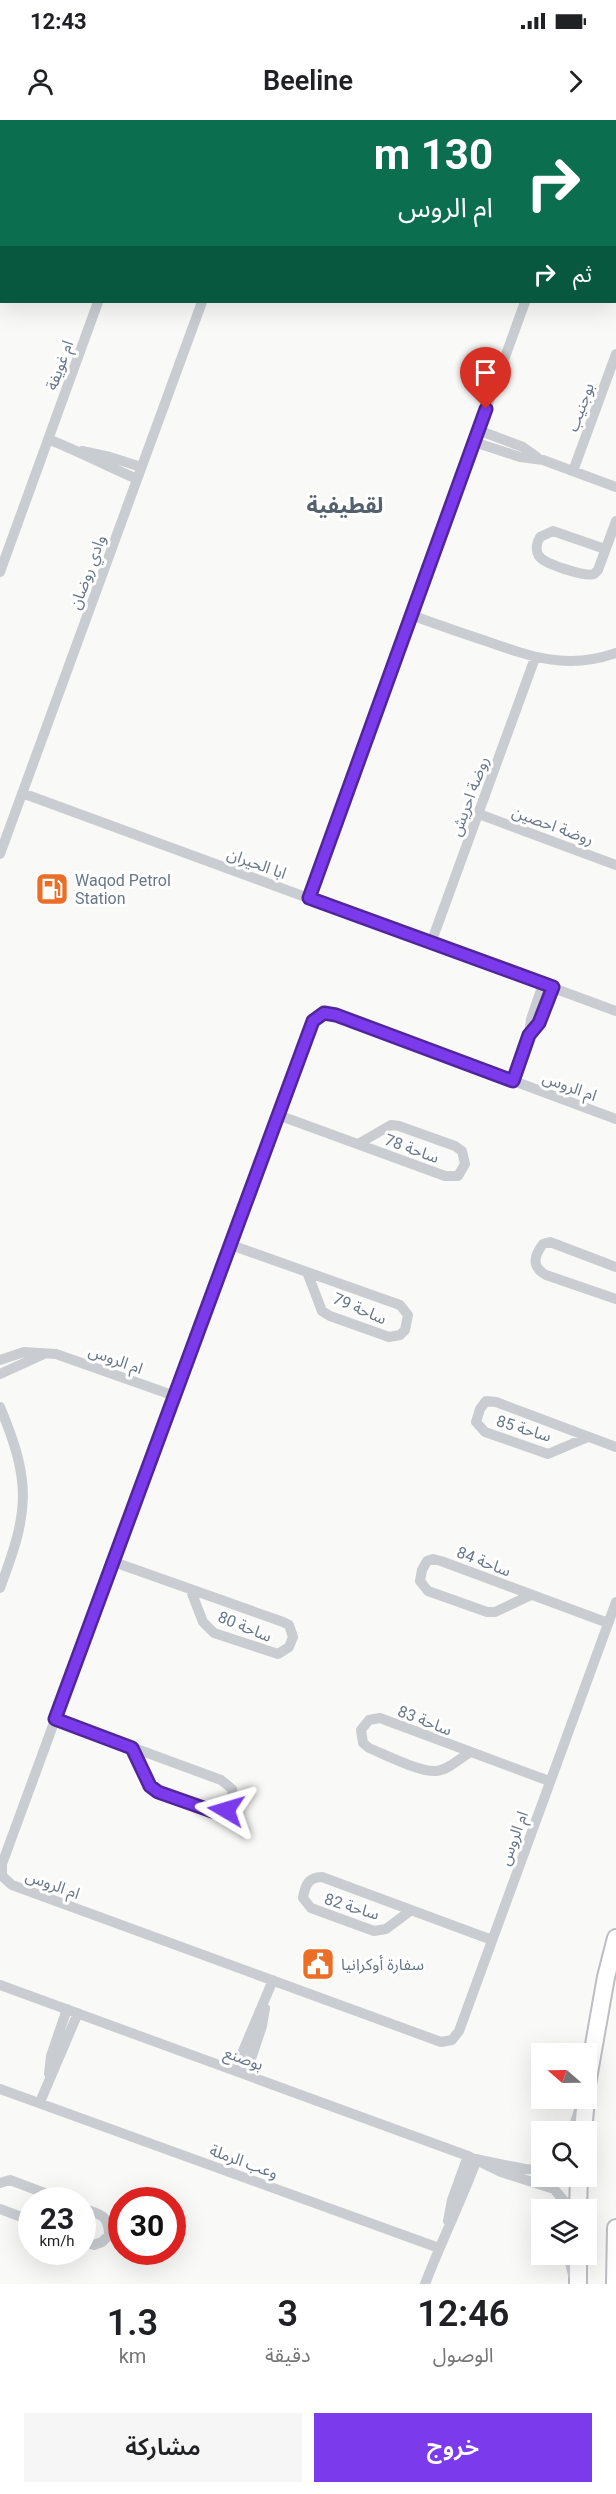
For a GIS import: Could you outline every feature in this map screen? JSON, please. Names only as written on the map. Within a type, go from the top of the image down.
[{"type":"highway","points":[[594,2043],[606,1977],[616,1938]]},
{"type":"highway","points":[[615,2284],[616,2228]]},
{"type":"highway","points":[[578,2265],[578,2284]]},
{"type":"street","name":"ام غويفة","points":[[0,569],[98,303]]},
{"type":"street","name":"وادي روضان","points":[[0,854],[202,303]]},
{"type":"street","points":[[309,898],[525,303]]},
{"type":"street","name":"بوجنيب","points":[[573,471],[616,354]]},
{"type":"street","points":[[478,430],[523,447],[543,460]]},
{"type":"street","points":[[48,439],[137,479]]},
{"type":"street","points":[[474,442],[520,457],[543,460],[616,487]]},
{"type":"street","points":[[78,451],[110,457],[141,467]]},
{"type":"street","points":[[605,549],[553,531],[540,537],[537,549],[538,555],[545,561],[589,576],[598,570],[616,521]]},
{"type":"street","points":[[411,615],[535,658],[571,661],[600,658],[616,653]]},
{"type":"street","name":"روضة احريش","points":[[431,943],[535,658]]},
{"type":"street","name":"ابا الحيران","points":[[22,793],[616,1011]]},
{"type":"street","name":"روضة احصين","points":[[479,814],[616,865]]},
{"type":"street","points":[[513,1081],[529,1035],[531,1019],[548,986]]},
{"type":"street","name":"ام الروس","points":[[616,1119],[336,1015],[324,1013],[313,1021],[2,1864],[1,1873],[4,1880],[12,1886],[441,2042],[448,2041],[459,2031],[616,1602]]},
{"type":"street","name":"ساحة 78","points":[[278,1115],[445,1176],[458,1176],[465,1164],[462,1150],[399,1126],[384,1128],[358,1144]]},
{"type":"street","points":[[616,1267],[550,1242],[543,1244],[535,1259],[539,1271],[546,1275],[616,1299]]},
{"type":"street","name":"ساحة 79","points":[[231,1245],[400,1305],[408,1315],[405,1330],[400,1335],[389,1337],[330,1316],[322,1311],[307,1272]]},
{"type":"street","name":"ام الروس","points":[[0,1360],[24,1352],[61,1355],[175,1396]]},
{"type":"street","points":[[0,1374],[47,1353]]},
{"type":"street","name":"ساحة 85","points":[[588,1437],[556,1453],[539,1452],[485,1432],[476,1422],[486,1401],[496,1402],[616,1447]]},
{"type":"street","points":[[0,1407],[15,1444],[24,1494],[17,1539],[0,1588]]},
{"type":"street","name":"ساحة 84","points":[[531,1595],[495,1612],[487,1612],[428,1591],[420,1581],[420,1574],[427,1561],[433,1559],[608,1623]]},
{"type":"street","name":"ساحة 80","points":[[114,1562],[289,1625],[293,1637],[290,1647],[278,1654],[214,1633],[203,1622],[191,1591]]},
{"type":"street","name":"ساحة 83","points":[[469,1753],[437,1771],[426,1770],[369,1748],[363,1743],[361,1730],[369,1720],[380,1718],[549,1781]]},
{"type":"street","points":[[55,1719],[228,1783],[232,1789],[231,1803],[226,1810],[220,1813],[158,1792],[146,1779],[132,1748]]},
{"type":"street","name":"ساحة 82","points":[[410,1911],[386,1929],[374,1931],[311,1908],[303,1898],[311,1879],[322,1877],[492,1940]]},
{"type":"street","points":[[240,2072],[263,2020],[264,2005],[273,1980]]},
{"type":"street","name":"بوصنع","points":[[0,1985],[472,2158],[501,2172],[554,2189],[563,2199]]},
{"type":"street","points":[[40,2103],[49,2077],[59,2059],[72,2011]]},
{"type":"street","name":"وعب الرملة","points":[[0,2089],[439,2248]]},
{"type":"street","points":[[425,2284],[447,2228],[452,2200],[472,2158]]},
{"type":"street","name":"بوصنع","points":[[472,2158],[531,2169]]},
{"type":"street","points":[[0,2183],[10,2180],[29,2187]]},
{"type":"street","points":[[0,2209],[18,2216]]},
{"type":"street","points":[[96,2213],[104,2216],[109,2224],[110,2235],[96,2244]]},
{"type":"street","points":[[572,2265],[578,2284]]},
{"type":"place","name":"Waqod Petrol Station","points":[[52,889]]},
{"type":"place","name":"سفارة أوكرانيا","points":[[318,1964]]},
{"type":"district","name":"لقطيفية","points":[[345,505]]},
{"type":"route","points":[[226,1810],[220,1813],[212,1811],[158,1792],[150,1786],[132,1748],[55,1719],[313,1021],[324,1013],[336,1015],[513,1081],[529,1035],[539,1023],[553,987],[309,898],[486,409]]}]
